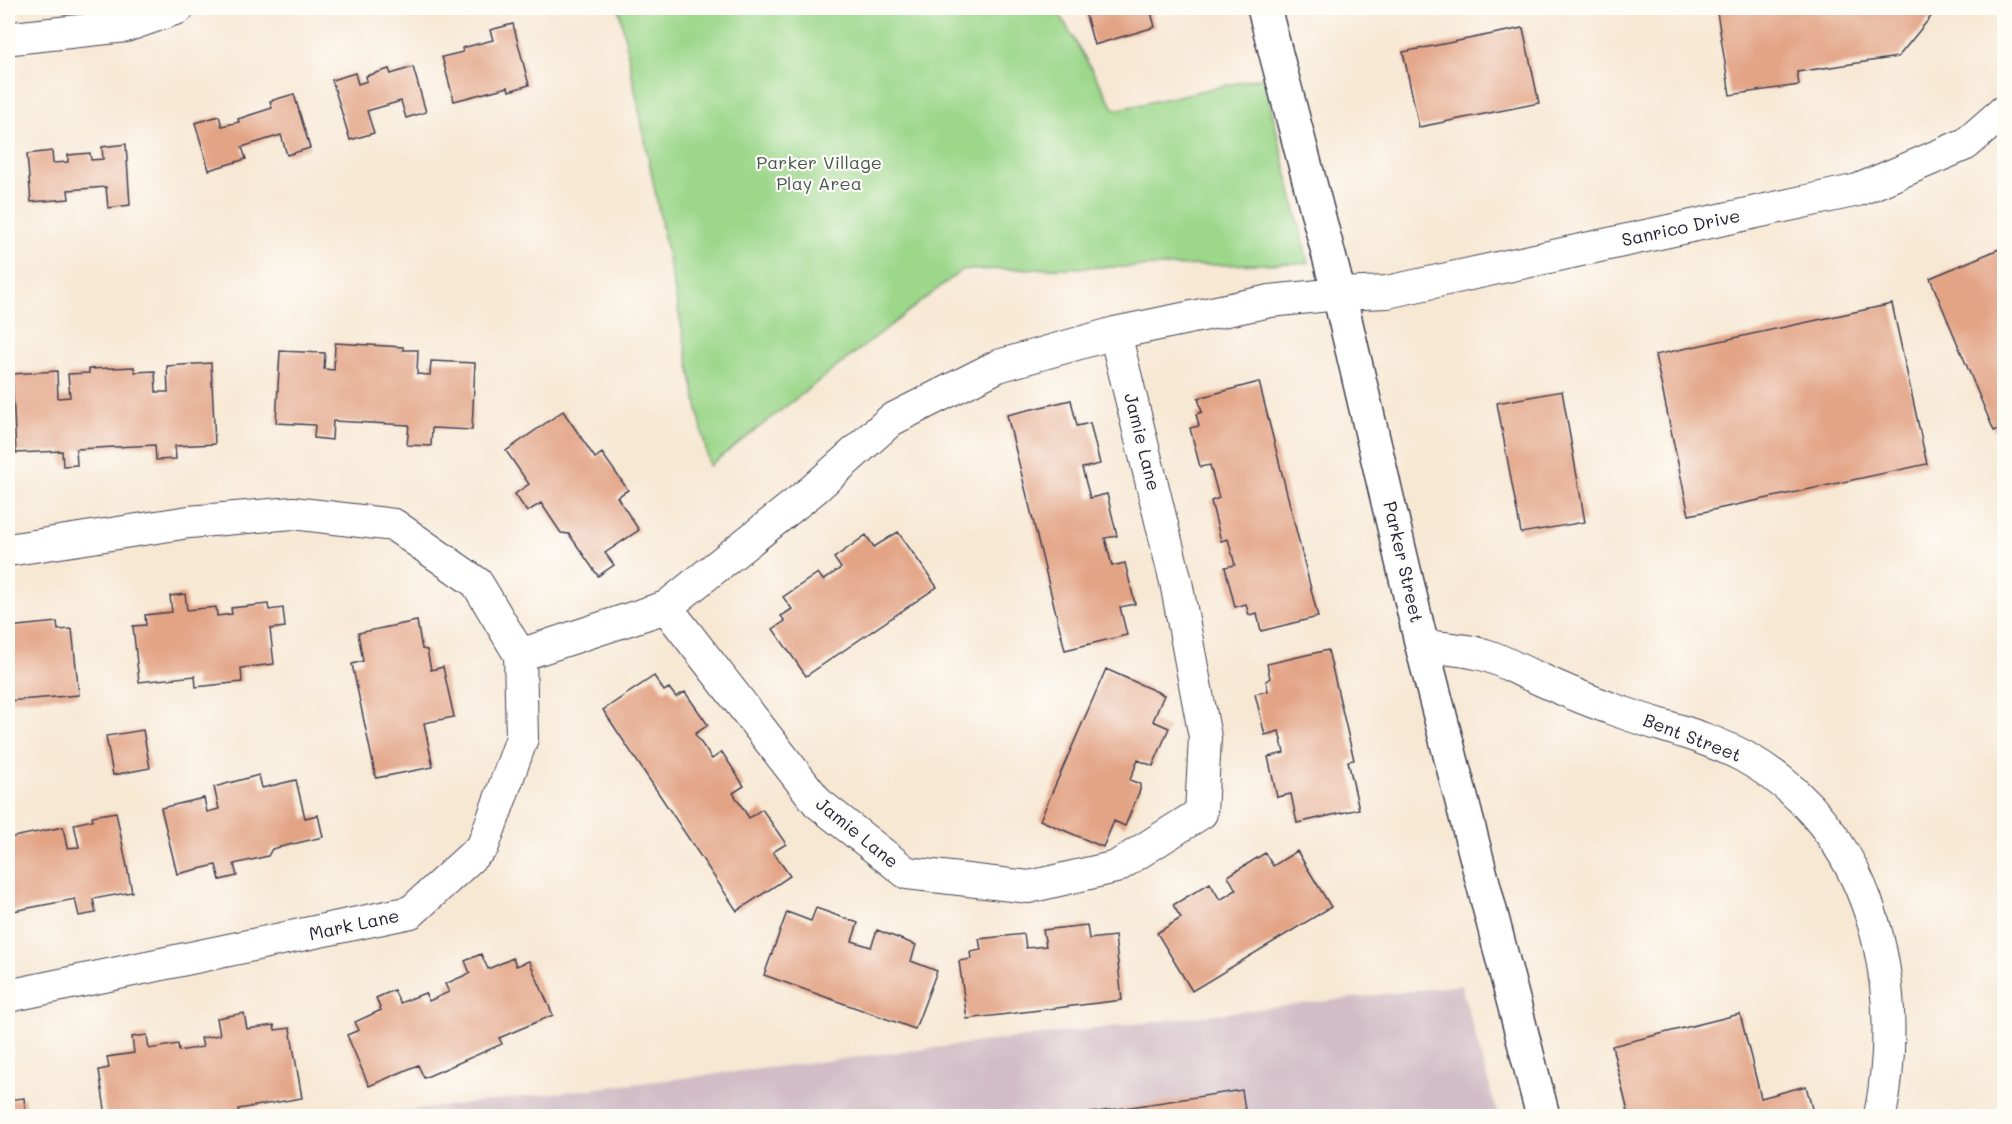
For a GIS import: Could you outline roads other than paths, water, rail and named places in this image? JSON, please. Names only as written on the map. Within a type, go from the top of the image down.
[{"type":"street","points":[[8,37],[126,26],[178,8]]},
{"type":"street","name":"Parker Street","points":[[1263,8],[1339,294],[1422,646],[1543,1116]]},
{"type":"street","name":"Sanrico Drive","points":[[1339,294],[1387,292],[1858,190],[1966,144],[2004,111]]},
{"type":"street","points":[[520,655],[666,607],[813,490],[891,420],[998,366],[1115,333],[1270,301],[1339,294]]},
{"type":"street","name":"Jamie Lane","points":[[666,607],[818,803],[907,873],[1029,887],[1116,867],[1201,813],[1205,737],[1176,582],[1115,333]]},
{"type":"street","name":"Mark Lane","points":[[8,550],[189,522],[293,513],[394,525],[477,583],[520,655],[522,738],[483,846],[411,912],[8,996]]},
{"type":"street","name":"Bent Street","points":[[1422,646],[1470,651],[1487,656],[1594,702],[1710,742],[1742,756],[1769,772],[1805,803],[1827,828],[1851,868],[1874,918],[1883,954],[1890,1035],[1886,1088],[1880,1116]]},
{"type":"park label","name":"Parker Village Play Area","points":[[819,174]]}]
